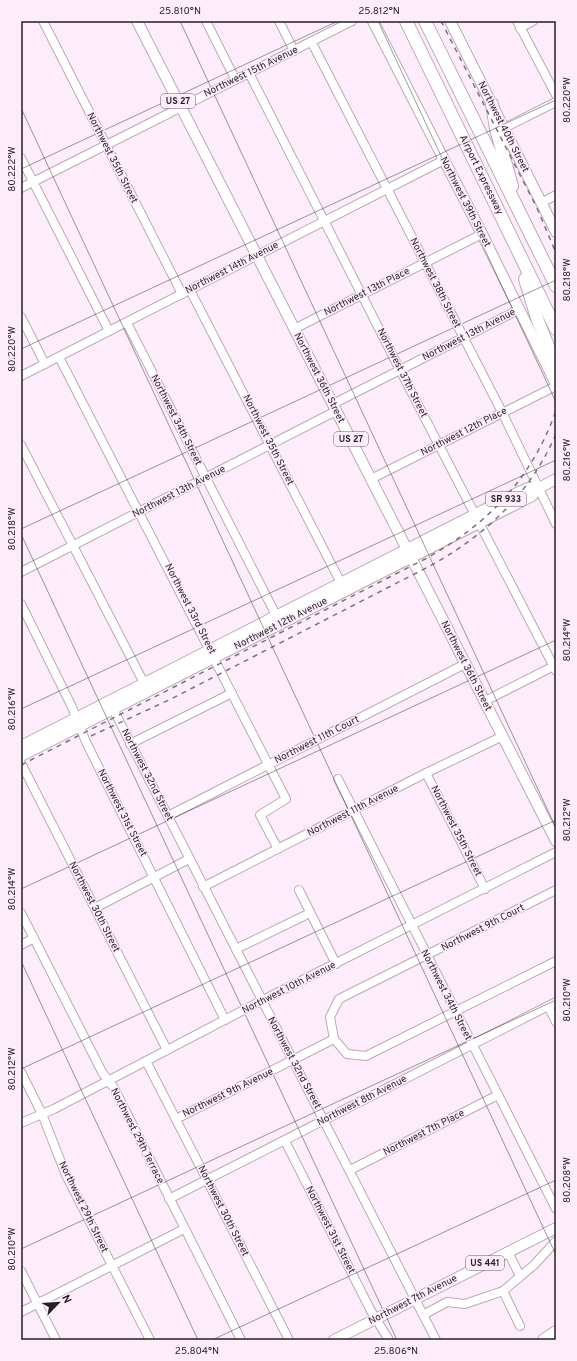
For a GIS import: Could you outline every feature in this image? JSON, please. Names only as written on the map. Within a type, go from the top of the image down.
[{"type":"highway","name":"Airport Expressway","points":[[406,21],[556,329]]},
{"type":"highway","name":"Airport Expressway","points":[[425,21],[556,286]]},
{"type":"highway","points":[[492,104],[500,144],[512,188],[527,228]]},
{"type":"highway","points":[[522,260],[527,286],[556,366]]},
{"type":"highway","points":[[544,1340],[556,1332]]},
{"type":"main road","name":"Northwest 36th Street","points":[[137,21],[556,841]]},
{"type":"main road","name":"Northwest 39th Street","points":[[373,21],[520,309],[556,385]]},
{"type":"main road","name":"Northwest 40th Street","points":[[450,21],[556,232]]},
{"type":"main road","name":"Northwest 12th Avenue","points":[[21,746],[78,722],[112,705],[146,687],[210,649],[345,591],[528,488],[539,488],[556,479]]},
{"type":"main road","name":"Northwest 12th Avenue","points":[[146,687],[215,658],[340,582],[409,554]]},
{"type":"main road","name":"Northwest 12th Avenue","points":[[21,756],[78,722]]},
{"type":"main road","name":"Northwest 7th Avenue","points":[[339,1339],[377,1318],[556,1228]]},
{"type":"street","name":"Northwest 35th Street","points":[[43,21],[182,294]]},
{"type":"street","points":[[206,21],[235,79]]},
{"type":"street","points":[[279,21],[294,51]]},
{"type":"street","name":"Northwest 15th Avenue","points":[[21,188],[235,79],[312,43],[352,21]]},
{"type":"street","points":[[533,21],[519,24],[556,95]]},
{"type":"street","name":"Northwest 38th Street","points":[[312,43],[502,412],[556,524]]},
{"type":"street","name":"Northwest 37th Street","points":[[249,73],[400,370],[555,668]]},
{"type":"street","points":[[504,128],[556,102]]},
{"type":"street","points":[[21,158],[109,331]]},
{"type":"street","name":"Northwest 14th Avenue","points":[[21,376],[444,160]]},
{"type":"street","points":[[541,203],[556,195]]},
{"type":"street","name":"Northwest 13th Place","points":[[294,329],[482,234]]},
{"type":"street","name":"Northwest 35th Street","points":[[190,290],[345,591]]},
{"type":"street","name":"Northwest 13th Avenue","points":[[21,572],[271,445],[400,370],[520,309]]},
{"type":"street","points":[[21,317],[45,364]]},
{"type":"street","name":"Northwest 34th Street","points":[[127,323],[278,619]]},
{"type":"street","name":"Northwest 33rd Street","points":[[59,357],[140,511],[286,799],[260,815],[278,849]]},
{"type":"street","name":"Northwest 12th Place","points":[[371,479],[556,385]]},
{"type":"street","points":[[21,445],[146,687]]},
{"type":"street","name":"Northwest 31st Street","points":[[21,604],[78,722],[86,742],[225,1020]]},
{"type":"street","name":"Northwest 11th Court","points":[[168,816],[465,664]]},
{"type":"street","points":[[485,701],[555,668]]},
{"type":"street","points":[[130,744],[232,693]]},
{"type":"street","name":"Northwest 32nd Street","points":[[112,705],[130,744],[236,948],[261,1002],[350,1170],[436,1340]]},
{"type":"street","name":"Northwest 11th Avenue","points":[[203,887],[353,812],[426,773],[502,736]]},
{"type":"street","name":"Northwest 30th Street","points":[[21,763],[167,1050]]},
{"type":"street","name":"Northwest 35th Street","points":[[426,773],[485,889]]},
{"type":"street","name":"Northwest 34th Street","points":[[338,779],[353,812],[556,1209]]},
{"type":"street","name":"Northwest 10th Avenue","points":[[21,1123],[42,1114],[556,852]]},
{"type":"street","points":[[95,908],[189,859]]},
{"type":"street","points":[[299,890],[336,964]]},
{"type":"street","name":"Northwest 9th Court","points":[[334,1039],[330,1017],[339,999],[556,890]]},
{"type":"street","name":"Northwest 29th Terrace","points":[[21,912],[102,1072],[114,1088],[168,1199],[241,1340]]},
{"type":"street","points":[[236,948],[310,913]]},
{"type":"street","points":[[21,945],[34,938]]},
{"type":"street","points":[[334,1039],[347,1054],[366,1056],[455,1013],[556,961]]},
{"type":"street","name":"Northwest 8th Avenue","points":[[168,1199],[285,1141],[471,1044],[556,1002]]},
{"type":"street","points":[[548,1006],[556,1022]]},
{"type":"street","name":"Northwest 9th Avenue","points":[[176,1119],[334,1039]]},
{"type":"street","name":"Northwest 30th Street","points":[[146,1061],[289,1340]]},
{"type":"street","name":"Northwest 29th Street","points":[[21,1072],[42,1114],[59,1159],[150,1340]]},
{"type":"street","name":"Northwest 7th Place","points":[[350,1170],[498,1095]]},
{"type":"street","name":"Northwest 31st Street","points":[[285,1141],[371,1311],[377,1318],[389,1340]]},
{"type":"street","points":[[21,1312],[184,1229]]},
{"type":"street","points":[[423,1315],[446,1302],[465,1304],[503,1291],[556,1242]]},
{"type":"street","points":[[508,1252],[520,1276]]},
{"type":"street","points":[[21,1271],[56,1340]]},
{"type":"street","points":[[503,1291],[520,1326]]},
{"type":"railway","points":[[441,21],[537,208],[556,253]]},
{"type":"railway","points":[[21,765],[425,559],[448,545],[469,531],[505,498],[534,458],[546,436],[556,411]]},
{"type":"railway","points":[[91,736],[171,699],[449,555],[487,527],[504,511],[533,476],[556,434]]}]
